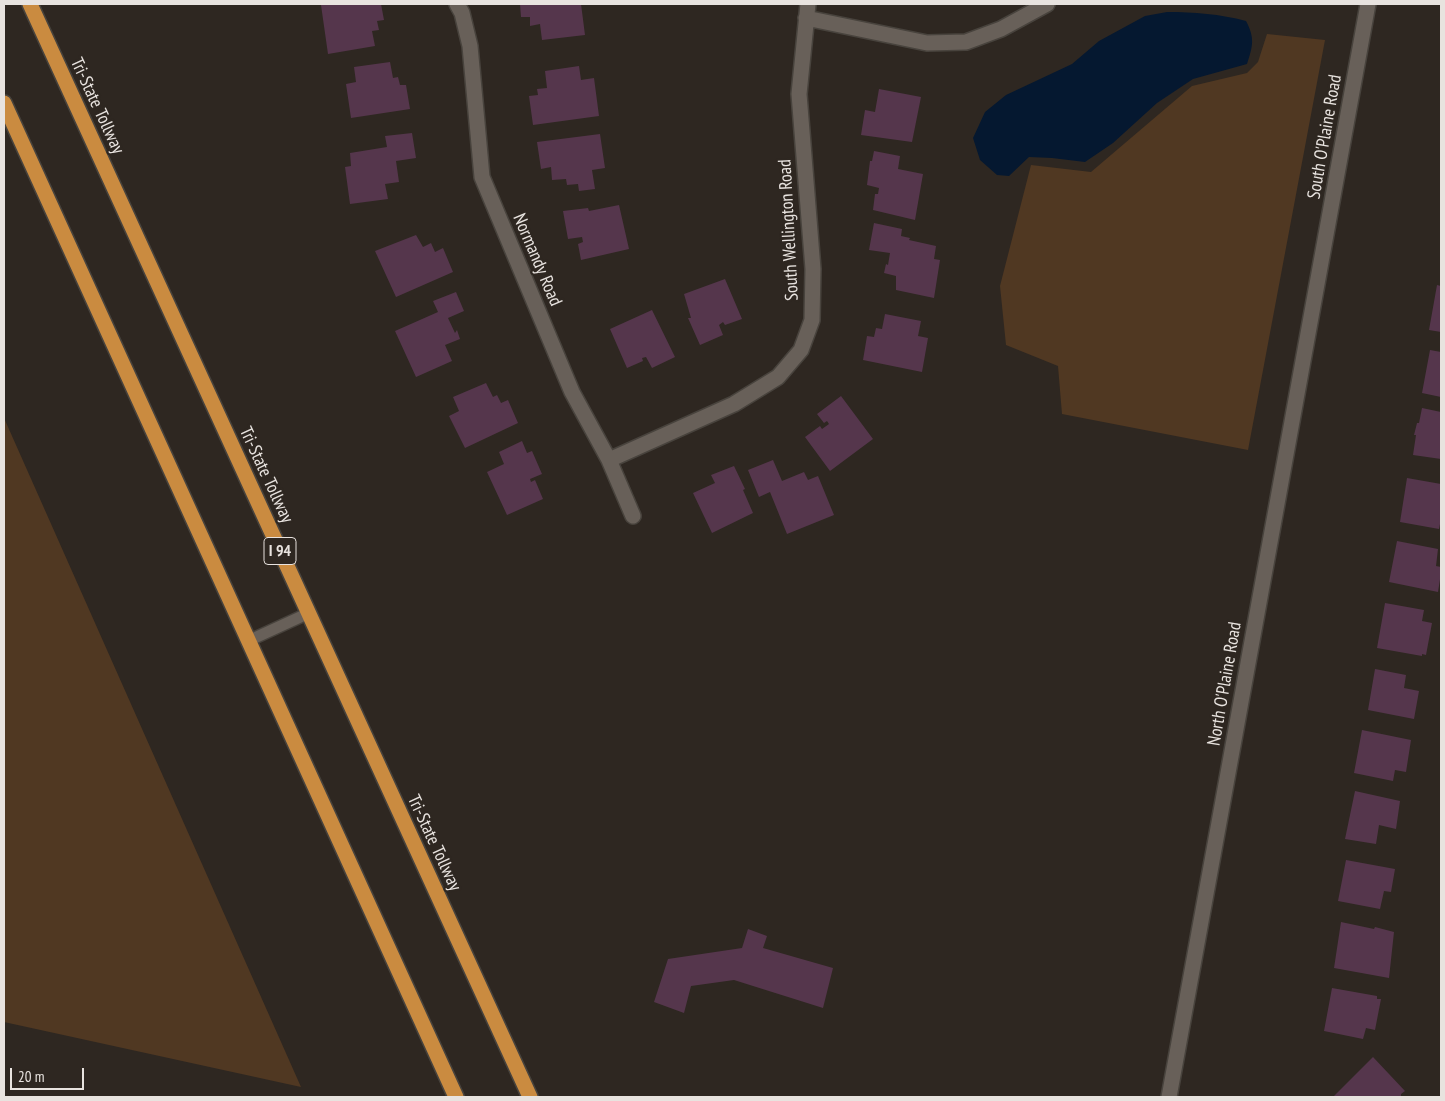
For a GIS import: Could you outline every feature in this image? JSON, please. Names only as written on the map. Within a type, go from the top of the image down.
[{"type":"highway","name":"Tri-State Tollway","points":[[30,4],[530,1097]]},
{"type":"highway","points":[[4,103],[456,1097]]},
{"type":"street","name":"Normandy Road","points":[[457,4],[462,13],[470,46],[482,177],[572,392],[609,460],[633,516]]},
{"type":"street","points":[[807,11],[927,43],[966,42],[1001,30],[1047,4]]},
{"type":"street","name":"South O'Plaine Road","points":[[1318,276],[1368,4]]},
{"type":"street","name":"South Wellington Road","points":[[609,460],[734,404],[778,377],[801,350],[812,320],[813,277],[808,188],[798,94],[807,11]]},
{"type":"street","name":"North O'Plaine Road","points":[[1169,1097],[1318,276]]},
{"type":"lane","points":[[248,641],[309,613]]},
{"type":"shaded area","points":[[1267,34],[1325,40],[1248,450],[1062,414],[1058,366],[1006,345],[1000,286],[1031,165],[1091,172],[1192,86],[1247,73],[1258,62]]},
{"type":"shaded area","points":[[4,418],[301,1087],[4,1022]]},
{"type":"water","points":[[1167,12],[1207,14],[1246,21],[1252,37],[1251,52],[1247,64],[1193,79],[1157,103],[1113,143],[1085,162],[1029,157],[1009,176],[997,175],[980,160],[973,138],[985,112],[1006,95],[1072,64],[1099,41],[1145,16]]},
{"type":"building","points":[[381,4],[384,20],[377,21],[379,30],[372,31],[375,46],[328,54],[321,5]]},
{"type":"building","points":[[520,4],[581,4],[585,35],[542,40],[540,24],[530,26],[530,17],[521,17]]},
{"type":"building","points":[[390,62],[393,78],[398,77],[400,85],[406,85],[410,109],[351,118],[346,84],[356,82],[354,67]]},
{"type":"building","points":[[579,66],[581,80],[594,78],[599,116],[533,125],[529,96],[538,95],[537,89],[547,88],[545,71]]},
{"type":"building","points":[[879,89],[921,97],[912,142],[861,135],[865,110],[875,112]]},
{"type":"building","points":[[412,133],[416,158],[396,161],[399,182],[385,184],[388,199],[350,204],[345,167],[351,166],[350,153],[387,147],[385,136]]},
{"type":"building","points":[[600,134],[605,168],[592,170],[595,189],[579,191],[578,184],[567,185],[566,179],[552,180],[551,167],[541,169],[537,142]]},
{"type":"building","points":[[874,151],[900,156],[898,169],[923,174],[915,220],[873,210],[875,194],[878,194],[879,188],[867,185],[870,161],[872,161]]},
{"type":"building","points":[[619,205],[629,249],[581,260],[578,244],[583,242],[582,237],[568,239],[563,211],[588,208],[589,211]]},
{"type":"building","points":[[874,223],[902,229],[901,236],[910,238],[909,240],[936,246],[934,259],[940,260],[934,298],[896,290],[896,276],[884,273],[886,264],[888,265],[890,253],[869,250]]},
{"type":"building","points":[[416,235],[423,247],[431,243],[435,252],[443,248],[453,272],[396,297],[375,251]]},
{"type":"building","points":[[725,279],[742,319],[725,325],[723,322],[719,325],[723,335],[700,345],[688,318],[691,318],[684,294]]},
{"type":"building","points":[[1437,285],[1441,286],[1441,332],[1429,330]]},
{"type":"building","points":[[456,292],[464,311],[448,318],[455,333],[457,330],[460,339],[445,345],[452,361],[416,377],[395,331],[438,312],[433,301]]},
{"type":"building","points":[[652,310],[675,357],[652,368],[646,357],[642,358],[643,361],[627,368],[610,329]]},
{"type":"building","points":[[885,314],[921,321],[918,336],[928,338],[922,372],[863,360],[867,336],[874,337],[876,328],[882,329]]},
{"type":"building","points":[[1430,350],[1441,352],[1441,397],[1422,393]]},
{"type":"building","points":[[486,383],[493,397],[497,395],[501,403],[508,400],[518,423],[465,448],[449,416],[459,411],[453,397]]},
{"type":"building","points":[[841,396],[873,439],[830,471],[805,437],[820,426],[822,429],[829,424],[827,421],[824,423],[817,414]]},
{"type":"building","points":[[1422,408],[1441,412],[1441,459],[1413,455],[1416,435],[1414,435]]},
{"type":"building","points":[[522,441],[527,453],[532,451],[542,474],[530,479],[531,482],[535,480],[543,499],[507,515],[487,472],[504,464],[499,452]]},
{"type":"building","points":[[773,460],[782,481],[804,472],[808,480],[818,476],[834,515],[787,534],[770,492],[759,497],[748,470]]},
{"type":"building","points":[[734,466],[745,489],[743,490],[753,513],[712,533],[693,493],[715,483],[711,475]]},
{"type":"building","points":[[1407,478],[1441,484],[1441,519],[1439,529],[1400,522]]},
{"type":"building","points":[[1397,541],[1438,549],[1436,566],[1441,567],[1441,573],[1438,592],[1389,582]]},
{"type":"building","points":[[1385,603],[1424,610],[1422,621],[1432,623],[1426,655],[1422,654],[1422,656],[1377,648]]},
{"type":"building","points":[[1375,669],[1406,675],[1404,688],[1419,691],[1414,719],[1368,710]]},
{"type":"building","points":[[1362,730],[1411,740],[1406,772],[1395,770],[1393,781],[1354,773]]},
{"type":"building","points":[[1355,791],[1400,801],[1396,829],[1379,825],[1376,844],[1345,839]]},
{"type":"building","points":[[1346,860],[1395,869],[1391,892],[1384,891],[1380,909],[1338,901]]},
{"type":"building","points":[[1341,922],[1394,932],[1389,978],[1334,968]]},
{"type":"building","points":[[748,929],[767,936],[763,948],[833,968],[823,1008],[734,980],[691,986],[684,1013],[654,1002],[668,959],[742,948]]},
{"type":"building","points":[[1332,988],[1377,996],[1377,999],[1381,999],[1375,1030],[1366,1028],[1363,1039],[1324,1031]]},
{"type":"building","points":[[1373,1057],[1405,1091],[1401,1094],[1401,1097],[1335,1097],[1334,1096]]}]
